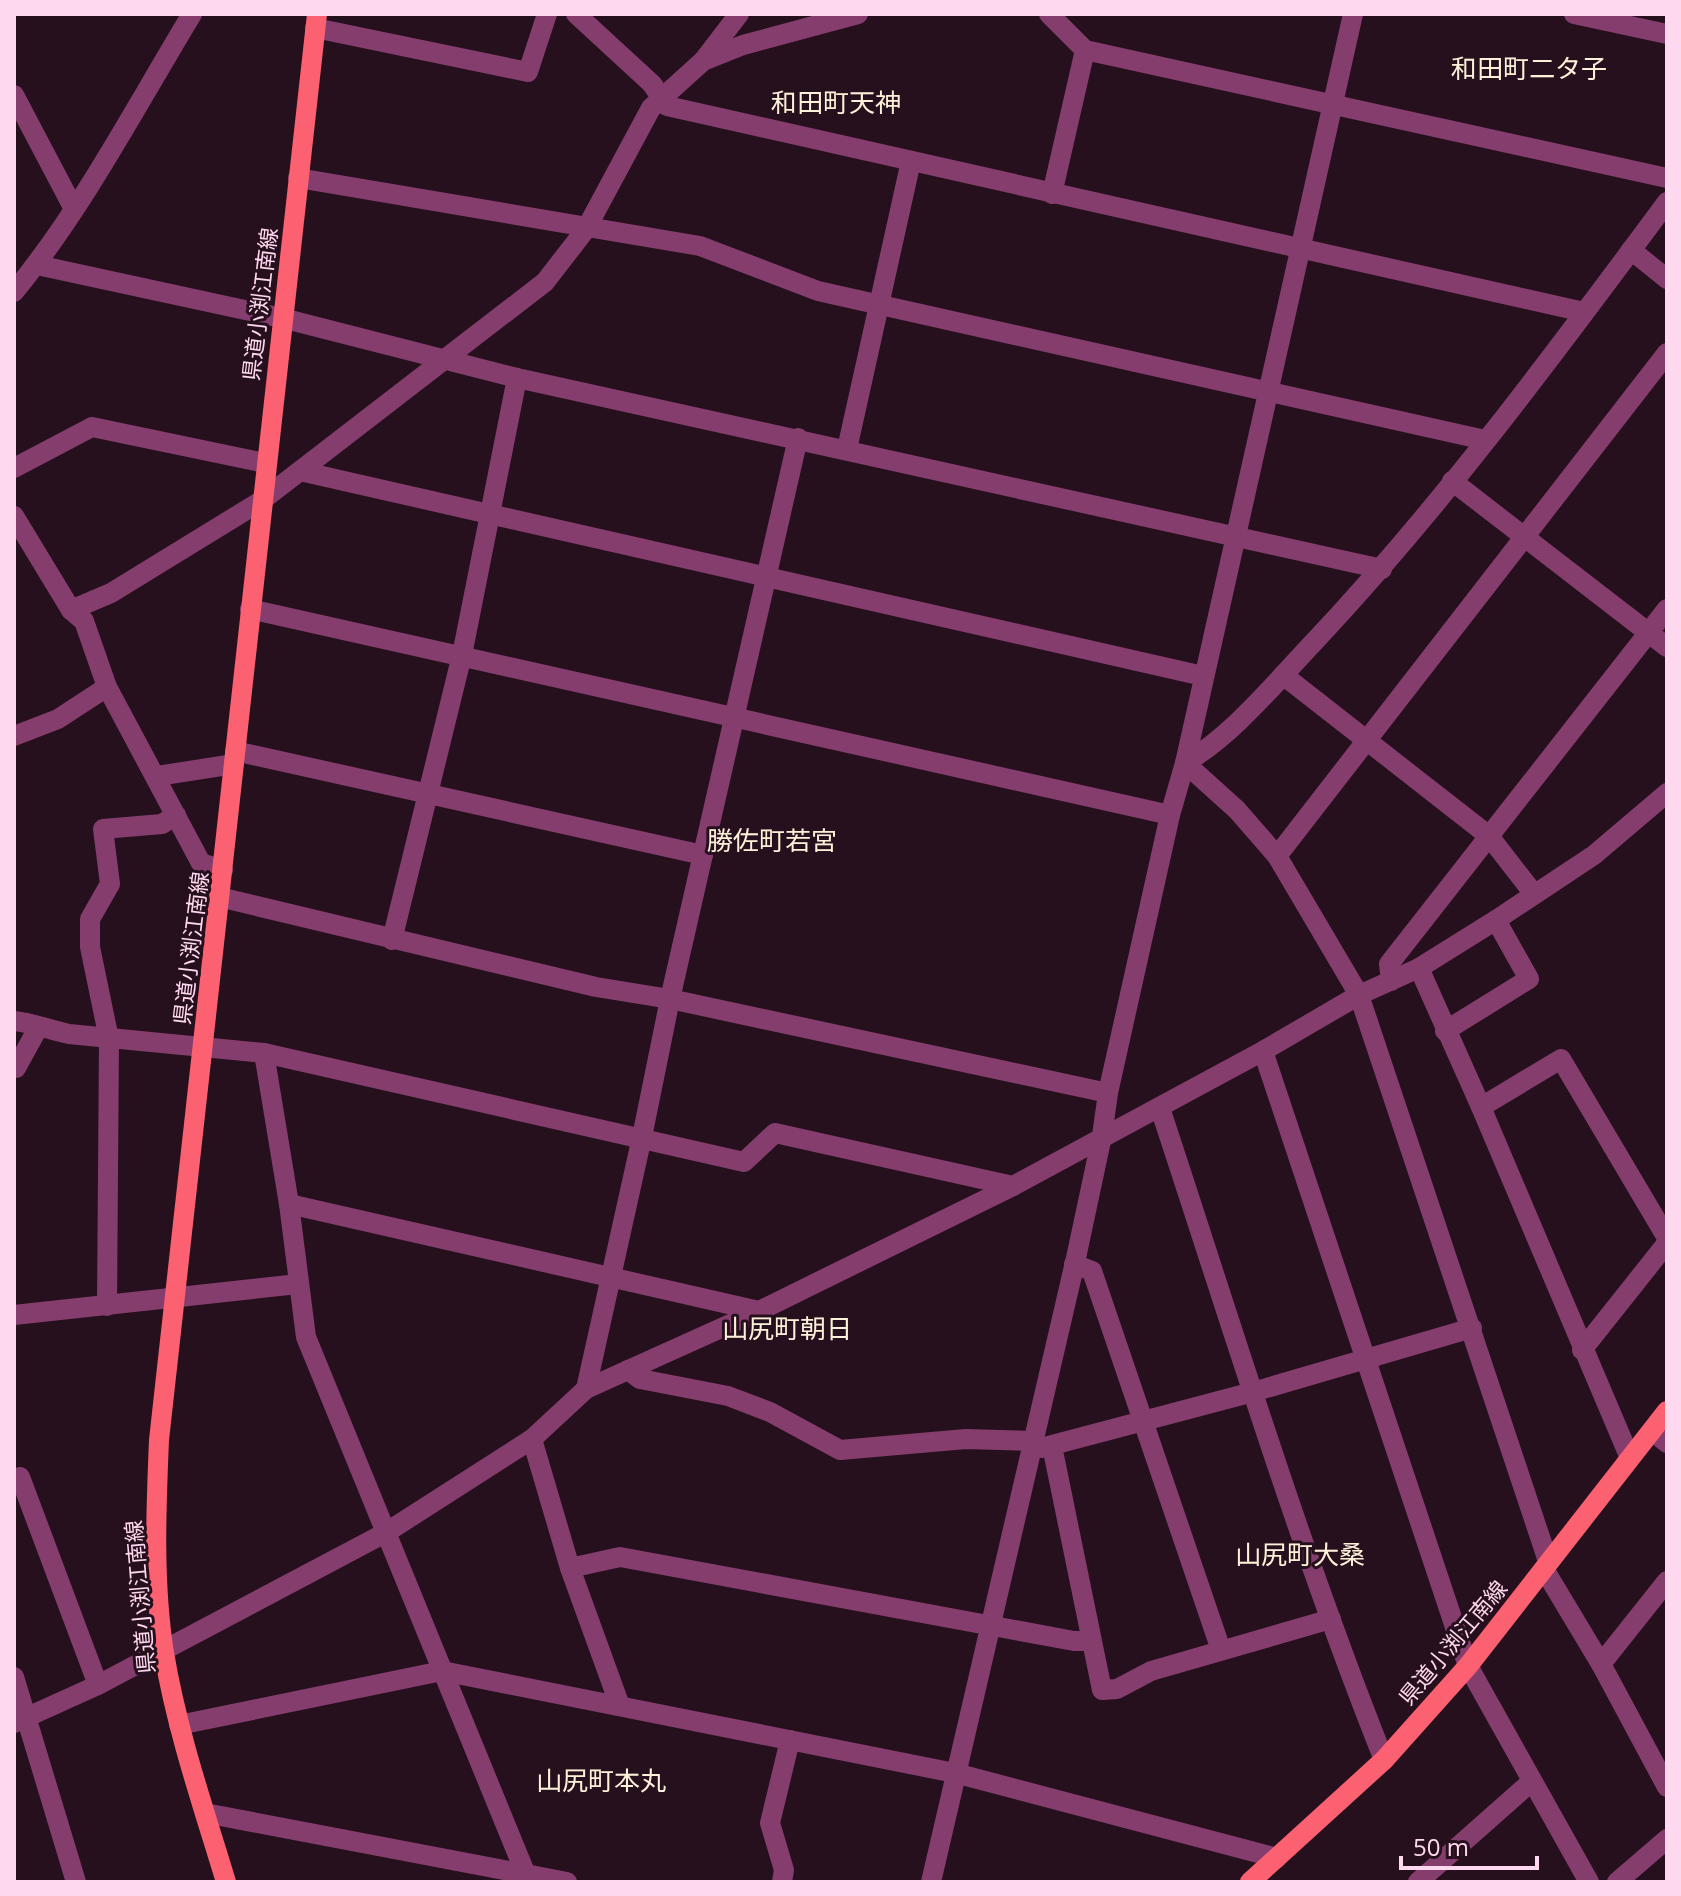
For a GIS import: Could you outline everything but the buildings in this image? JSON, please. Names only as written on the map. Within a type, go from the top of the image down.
[{"type":"main road","name":"県道小渕江南線","points":[[226,1882],[179,1725],[164,1651],[155,1539],[159,1440],[316,21]]},
{"type":"main road","name":"県道小渕江南線","points":[[1250,1882],[1384,1760],[1468,1666],[1630,1458],[1659,1437],[1667,1411]]},
{"type":"street","points":[[14,292],[37,265],[74,209],[192,14]]},
{"type":"street","points":[[316,21],[528,72],[547,14]]},
{"type":"street","points":[[576,14],[652,84],[667,106],[1584,312]]},
{"type":"street","points":[[71,610],[111,593],[261,501],[545,282],[588,226],[651,108],[703,61],[739,14]]},
{"type":"street","points":[[703,61],[743,45],[858,14]]},
{"type":"street","points":[[1049,14],[1085,50],[1667,178]]},
{"type":"street","points":[[931,1882],[990,1625],[1038,1446],[1102,1136],[1108,1093],[1353,14]]},
{"type":"street","points":[[1574,14],[1667,34]]},
{"type":"street","points":[[1052,194],[1085,50]]},
{"type":"street","points":[[14,95],[74,209]]},
{"type":"street","points":[[847,449],[911,161]]},
{"type":"street","points":[[298,178],[700,246],[818,291],[1485,440]]},
{"type":"street","points":[[1185,763],[1207,750],[1283,675],[1382,569],[1667,202]]},
{"type":"street","points":[[1631,250],[1667,279]]},
{"type":"street","points":[[37,265],[282,318],[517,378],[1382,569]]},
{"type":"street","points":[[1277,856],[1667,353]]},
{"type":"street","points":[[392,940],[462,655],[517,378]]},
{"type":"street","points":[[14,468],[92,427],[265,463]]},
{"type":"street","points":[[586,1389],[670,999],[798,438]]},
{"type":"street","points":[[300,471],[1203,676]]},
{"type":"street","points":[[1452,481],[1667,647]]},
{"type":"street","points":[[14,516],[71,610],[84,621],[107,687],[201,863],[223,870]]},
{"type":"street","points":[[250,609],[1170,815]]},
{"type":"street","points":[[1391,981],[1389,964],[1667,609]]},
{"type":"street","points":[[1283,675],[1489,836],[1534,894]]},
{"type":"street","points":[[14,736],[58,719],[107,687]]},
{"type":"street","points":[[157,776],[235,758],[428,794],[703,855]]},
{"type":"street","points":[[1185,763],[1237,810],[1277,856],[1359,995],[1472,1328],[1546,1565],[1667,1787]]},
{"type":"street","points":[[21,1720],[98,1685],[387,1532],[532,1439],[586,1389],[759,1311],[1013,1186],[1102,1136],[1160,1108],[1359,995],[1419,968],[1594,855],[1667,793]]},
{"type":"street","points":[[107,1306],[109,1039],[90,947],[90,919],[110,884],[103,829],[162,824],[176,815]]},
{"type":"street","points":[[219,897],[596,987],[670,999],[1108,1093]]},
{"type":"street","points":[[1445,1031],[1529,979],[1496,920]]},
{"type":"street","points":[[1419,968],[1630,1458]]},
{"type":"street","points":[[14,1021],[31,1023],[38,1028],[109,1039],[264,1053],[744,1162],[775,1133],[1013,1186]]},
{"type":"street","points":[[14,1068],[38,1028]]},
{"type":"street","points":[[1263,1051],[1468,1666],[1589,1882]]},
{"type":"street","points":[[264,1053],[289,1204],[306,1337],[527,1878]]},
{"type":"street","points":[[1481,1107],[1561,1059],[1667,1241],[1582,1350]]},
{"type":"street","points":[[1160,1108],[1253,1392],[1331,1619],[1384,1760]]},
{"type":"street","points":[[289,1204],[759,1311]]},
{"type":"street","points":[[1074,1264],[1092,1271],[1221,1650]]},
{"type":"street","points":[[14,1315],[298,1284]]},
{"type":"street","points":[[628,1370],[640,1379],[728,1396],[770,1412],[840,1450],[966,1439],[1038,1446],[1253,1392],[1472,1328]]},
{"type":"street","points":[[532,1439],[570,1568],[620,1706]]},
{"type":"street","points":[[1038,1446],[1102,1690],[1117,1689],[1151,1671],[1331,1619]]},
{"type":"street","points":[[14,1479],[20,1477],[98,1685]]},
{"type":"street","points":[[570,1568],[620,1557],[1074,1641],[1091,1641]]},
{"type":"street","points":[[1601,1664],[1667,1581]]},
{"type":"street","points":[[179,1725],[442,1671],[955,1773],[1277,1858]]},
{"type":"street","points":[[14,1677],[21,1720],[76,1882]]},
{"type":"street","points":[[782,1882],[784,1870],[770,1823],[790,1740]]},
{"type":"street","points":[[1418,1882],[1531,1782]]},
{"type":"street","points":[[205,1813],[527,1878],[567,1882]]},
{"type":"street","points":[[1617,1882],[1667,1839]]},
{"type":"district","name":"和田町二タ子","points":[[1529,68]]},
{"type":"district","name":"和田町天神","points":[[836,102]]},
{"type":"district","name":"勝佐町若宮","points":[[772,840]]},
{"type":"district","name":"山尻町朝日","points":[[787,1328]]},
{"type":"district","name":"山尻町大桑","points":[[1300,1554]]},
{"type":"district","name":"山尻町本丸","points":[[601,1780]]}]
